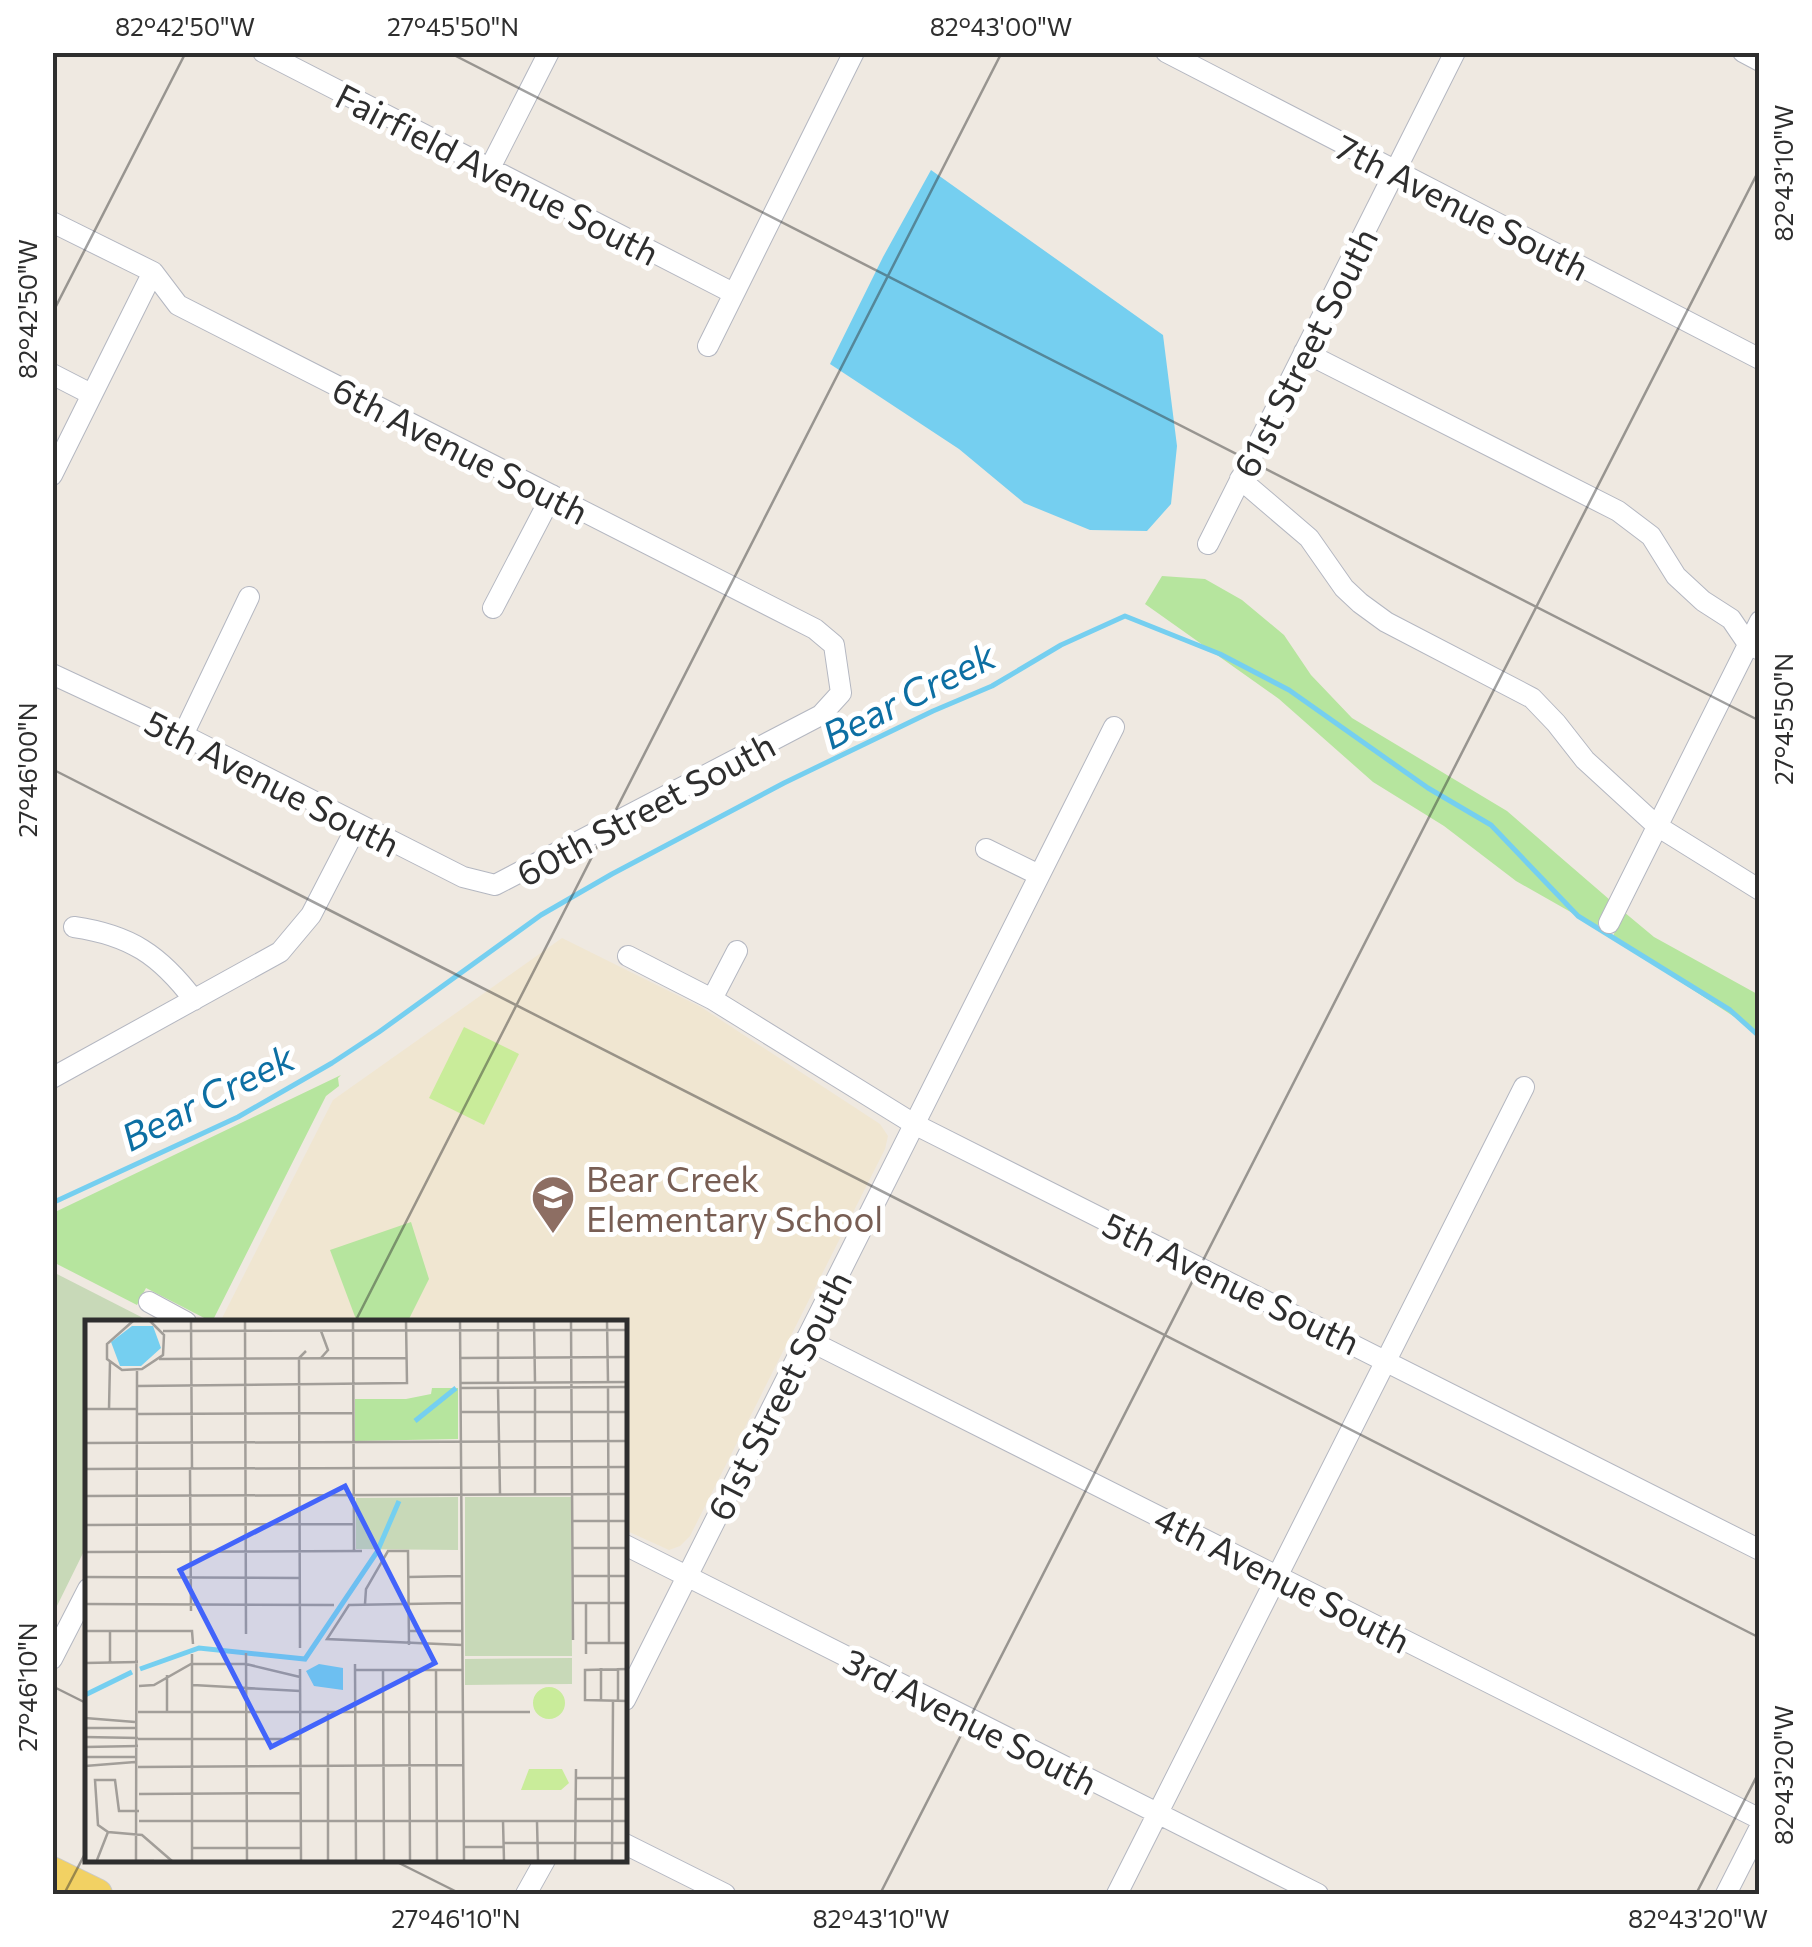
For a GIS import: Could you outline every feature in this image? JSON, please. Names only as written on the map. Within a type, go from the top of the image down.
[{"type":"main road","points":[[52,1872],[97,1894]]},
{"type":"street","name":"Fairfield Avenue South","points":[[264,52],[733,293]]},
{"type":"street","points":[[490,168],[549,52]]},
{"type":"street","points":[[708,346],[854,52]]},
{"type":"street","name":"7th Avenue South","points":[[1166,52],[1760,359]]},
{"type":"street","name":"61st Street South","points":[[1208,544],[1454,52]]},
{"type":"street","points":[[1742,52],[1760,61]]},
{"type":"street","name":"6th Avenue South","points":[[52,222],[153,272],[178,305],[816,629],[834,646],[840,694]]},
{"type":"street","points":[[52,475],[153,272]]},
{"type":"street","points":[[1304,352],[1618,511],[1652,536],[1676,576],[1703,602],[1731,619],[1754,647]]},
{"type":"street","points":[[52,374],[92,394]]},
{"type":"street","points":[[1240,479],[1309,538],[1344,588],[1360,603],[1386,622],[1532,698],[1584,760],[1657,826],[1760,890]]},
{"type":"street","points":[[493,608],[552,495]]},
{"type":"street","points":[[183,735],[249,597]]},
{"type":"street","points":[[1609,923],[1754,647],[1760,621]]},
{"type":"street","name":"5th Avenue South","points":[[52,674],[183,735],[463,877],[495,886]]},
{"type":"street","name":"60th Street South","points":[[495,886],[822,716],[840,694]]},
{"type":"street","name":"61st Street South","points":[[628,1694],[1114,727]]},
{"type":"street","points":[[52,1078],[280,952],[311,915],[358,824]]},
{"type":"street","points":[[986,848],[1039,875]]},
{"type":"street","points":[[74,927],[107,932],[150,952],[171,970],[194,1000]]},
{"type":"street","points":[[712,1000],[737,951]]},
{"type":"street","name":"5th Avenue South","points":[[628,956],[712,1000],[914,1124],[1760,1550]]},
{"type":"street","points":[[1118,1894],[1524,1087]]},
{"type":"street","points":[[149,1302],[182,1320]]},
{"type":"street","name":"4th Avenue South","points":[[806,1339],[1760,1820]]},
{"type":"street","name":"3rd Avenue South","points":[[628,1546],[1318,1894]]},
{"type":"street","points":[[52,1659],[85,1595]]},
{"type":"street","points":[[1726,1894],[1760,1828]]},
{"type":"street","points":[[628,1846],[725,1894]]},
{"type":"street","points":[[526,1894],[543,1862]]},
{"type":"shaded area","name":"Bear Creek Elementary School","points":[[562,938],[701,1007],[880,1124],[888,1136],[885,1149],[690,1536],[680,1546],[669,1550],[628,1531],[628,1320],[221,1320],[333,1100]]},
{"type":"green space","points":[[1162,576],[1205,579],[1242,600],[1284,635],[1311,675],[1352,718],[1507,811],[1610,900],[1597,927],[1516,881],[1444,826],[1373,782],[1279,699],[1145,604]]},
{"type":"green space","points":[[1624,912],[1654,937],[1759,995],[1759,1033],[1606,933],[1613,936]]},
{"type":"green space","points":[[464,1027],[519,1054],[484,1125],[429,1098]]},
{"type":"green space","points":[[341,1075],[339,1086],[326,1096],[213,1320],[146,1288],[137,1305],[53,1262],[53,1213]]},
{"type":"green space","points":[[411,1222],[429,1279],[409,1319],[356,1320],[330,1250]]},
{"type":"green space","points":[[53,1272],[147,1320],[85,1320],[85,1549],[53,1614]]},
{"type":"water","points":[[931,170],[1163,335],[1177,446],[1171,504],[1147,531],[1090,530],[1024,503],[959,449],[830,364]]},
{"type":"waterway","name":"Bear Creek","points":[[52,1203],[238,1117],[332,1063],[541,915],[612,874],[784,783],[992,686],[1061,645],[1125,616],[1220,654],[1289,690],[1428,788],[1491,825],[1578,916],[1730,1010],[1760,1037]]},
{"type":"place","name":"Bear Creek Elementary School","points":[[553,1235]]}]
